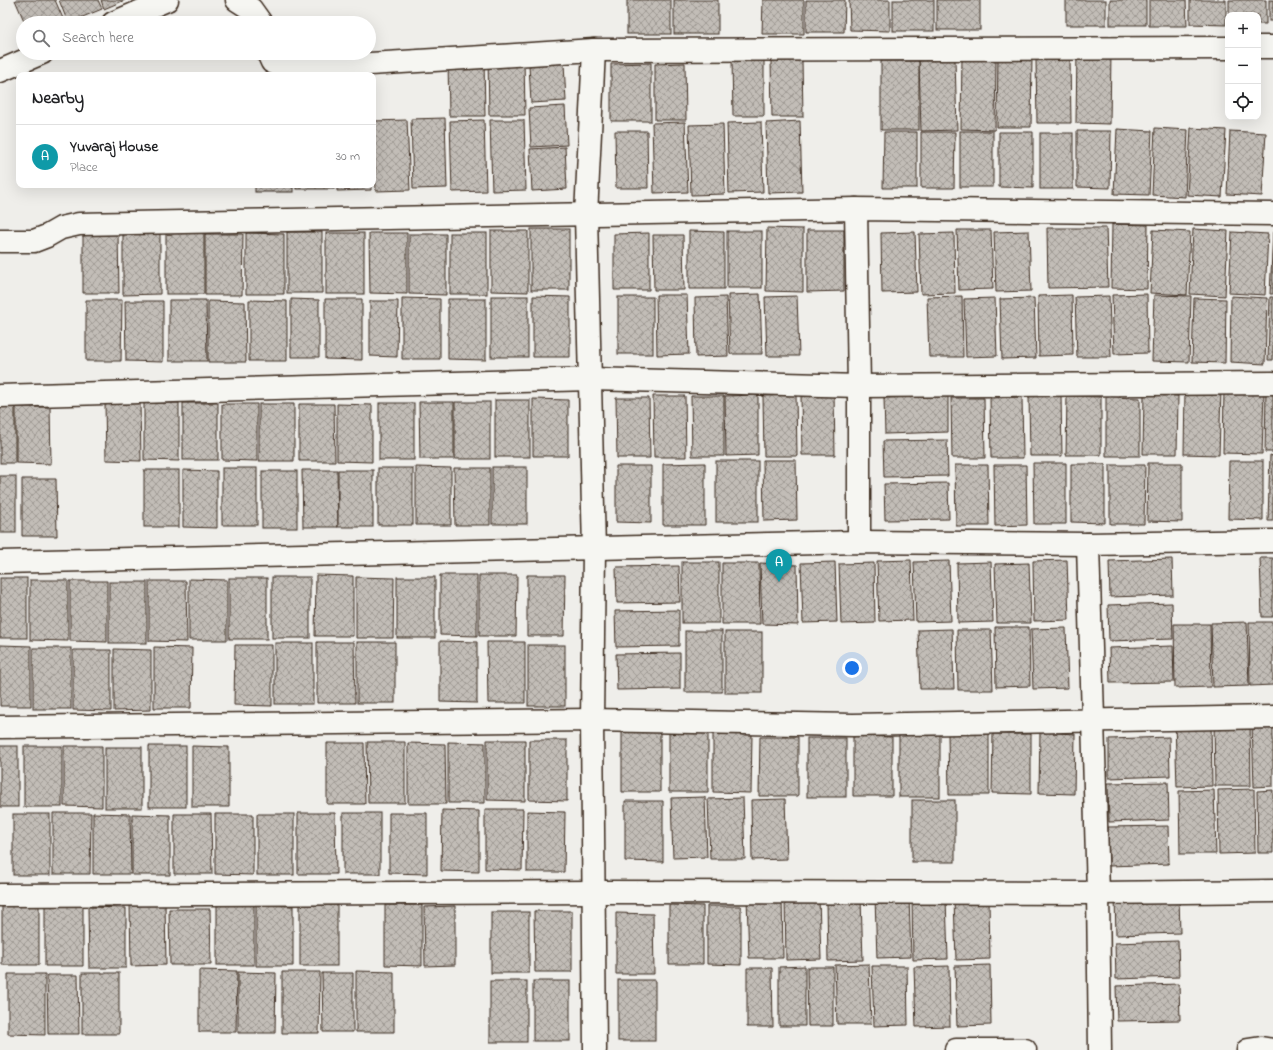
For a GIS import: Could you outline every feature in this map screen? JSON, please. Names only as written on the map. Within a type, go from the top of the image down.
[{"type":"street","points":[[129,16],[167,0]]},
{"type":"street","points":[[237,0],[251,9],[256,16]]},
{"type":"street","points":[[1261,47],[1273,47]]},
{"type":"street","points":[[271,60],[272,62],[289,69],[594,50],[1225,48]]},
{"type":"street","points":[[594,50],[586,215],[594,550],[592,720],[595,1050]]},
{"type":"street","points":[[0,71],[26,60]]},
{"type":"street","points":[[856,209],[859,386],[859,542]]},
{"type":"street","points":[[0,241],[34,241],[61,228],[80,224],[856,209],[1273,214]]},
{"type":"street","points":[[0,396],[590,379],[859,386],[1273,383]]},
{"type":"street","points":[[0,562],[594,550],[859,542],[1088,544],[1273,541]]},
{"type":"street","points":[[1088,544],[1098,893],[1100,1050]]},
{"type":"street","points":[[0,726],[592,720],[853,725],[1093,719],[1273,717]]},
{"type":"street","points":[[0,895],[594,892],[1098,893],[1273,891]]},
{"type":"street","points":[[1248,1050],[1261,1048],[1273,1050]]},
{"type":"street","points":[[956,1050],[1026,1050]]},
{"type":"building","points":[[15,0],[55,0],[62,16],[22,16]]},
{"type":"building","points":[[59,0],[98,0],[102,9],[85,16],[65,16]]},
{"type":"building","points":[[101,0],[125,0],[104,9]]},
{"type":"building","points":[[627,0],[671,0],[671,34],[627,34]]},
{"type":"building","points":[[674,0],[718,0],[718,34],[674,34]]},
{"type":"building","points":[[763,0],[804,0],[804,34],[762,34]]},
{"type":"building","points":[[806,0],[845,0],[844,32],[806,32]]},
{"type":"building","points":[[849,0],[890,0],[890,31],[850,30]]},
{"type":"building","points":[[893,0],[934,0],[934,31],[893,31]]},
{"type":"building","points":[[937,0],[980,0],[980,30],[937,30]]},
{"type":"building","points":[[1066,0],[1106,0],[1106,25],[1066,25]]},
{"type":"building","points":[[1110,0],[1146,0],[1146,25],[1110,25]]},
{"type":"building","points":[[1149,0],[1186,0],[1187,26],[1149,26]]},
{"type":"building","points":[[1190,0],[1226,0],[1225,25],[1190,24]]},
{"type":"building","points":[[1229,0],[1266,0],[1266,24],[1261,24],[1261,12],[1229,12]]},
{"type":"building","points":[[1269,0],[1273,0],[1273,21],[1269,21]]},
{"type":"building","points":[[1077,51],[1111,52],[1110,124],[1076,123]]},
{"type":"building","points":[[998,55],[1032,56],[1031,127],[997,127]]},
{"type":"building","points":[[962,57],[996,58],[995,130],[961,129]]},
{"type":"building","points":[[488,59],[524,59],[525,115],[489,115]]},
{"type":"building","points":[[764,59],[764,116],[733,116],[732,60]]},
{"type":"building","points":[[484,60],[485,116],[449,116],[448,61]]},
{"type":"building","points":[[771,60],[802,60],[803,117],[772,117]]},
{"type":"building","points":[[955,60],[957,130],[921,131],[919,61]]},
{"type":"building","points":[[1036,60],[1070,60],[1071,123],[1037,123]]},
{"type":"building","points":[[881,61],[919,61],[919,130],[881,130]]},
{"type":"building","points":[[564,63],[566,101],[531,103],[529,65]]},
{"type":"building","points":[[651,63],[651,121],[611,121],[611,64]]},
{"type":"building","points":[[685,63],[686,120],[655,120],[655,64]]},
{"type":"building","points":[[565,106],[567,145],[531,147],[529,108]]},
{"type":"building","points":[[445,118],[447,188],[413,189],[411,119]]},
{"type":"building","points":[[407,120],[410,190],[376,191],[376,121]]},
{"type":"building","points":[[484,120],[486,191],[452,192],[450,121]]},
{"type":"building","points":[[490,120],[524,120],[526,190],[492,191]]},
{"type":"building","points":[[800,121],[802,192],[768,193],[766,123]]},
{"type":"building","points":[[685,122],[688,192],[654,193],[652,123]]},
{"type":"building","points":[[761,122],[763,192],[729,193],[727,123]]},
{"type":"building","points":[[723,124],[725,194],[691,195],[689,125]]},
{"type":"building","points":[[1155,128],[1188,130],[1185,197],[1152,195]]},
{"type":"building","points":[[1191,128],[1226,130],[1222,197],[1187,195]]},
{"type":"building","points":[[1117,129],[1152,131],[1149,195],[1114,194]]},
{"type":"building","points":[[615,131],[647,131],[648,188],[616,188]]},
{"type":"building","points":[[960,131],[993,131],[993,187],[960,187]]},
{"type":"building","points":[[1077,131],[1111,131],[1110,188],[1077,187]]},
{"type":"building","points":[[1230,131],[1266,133],[1262,196],[1227,194]]},
{"type":"building","points":[[884,132],[917,132],[917,188],[883,188]]},
{"type":"building","points":[[921,132],[955,132],[954,188],[921,188]]},
{"type":"building","points":[[999,132],[1033,132],[1033,188],[999,187]]},
{"type":"building","points":[[1040,133],[1073,133],[1073,189],[1040,189]]},
{"type":"building","points":[[565,147],[567,189],[532,191],[530,149]]},
{"type":"building","points":[[255,188],[293,188],[293,192],[255,192]]},
{"type":"building","points":[[296,188],[334,188],[334,189]]},
{"type":"building","points":[[337,188],[371,188],[371,190],[337,191]]},
{"type":"building","points":[[1112,224],[1148,225],[1147,289],[1111,288]]},
{"type":"building","points":[[767,228],[803,229],[803,292],[766,291]]},
{"type":"building","points":[[1047,228],[1106,228],[1108,287],[1048,288]]},
{"type":"building","points":[[531,229],[569,229],[569,290],[531,290]]},
{"type":"building","points":[[1193,229],[1228,231],[1225,296],[1190,294]]},
{"type":"building","points":[[807,230],[844,230],[844,291],[807,292]]},
{"type":"building","points":[[957,230],[991,230],[993,289],[959,290]]},
{"type":"building","points":[[1153,230],[1190,232],[1187,295],[1150,293]]},
{"type":"building","points":[[491,231],[528,231],[528,292],[491,291]]},
{"type":"building","points":[[689,231],[724,232],[724,289],[689,289]]},
{"type":"building","points":[[727,231],[762,231],[762,288],[727,288]]},
{"type":"building","points":[[1029,231],[1031,291],[996,292],[994,232]]},
{"type":"building","points":[[287,232],[322,232],[322,293],[287,293]]},
{"type":"building","points":[[915,232],[917,292],[882,293],[881,233]]},
{"type":"building","points":[[1232,232],[1268,234],[1265,295],[1229,293]]},
{"type":"building","points":[[1273,232],[1273,294],[1270,294]]},
{"type":"building","points":[[83,233],[118,233],[119,293],[83,293]]},
{"type":"building","points":[[123,233],[160,234],[160,294],[123,295]]},
{"type":"building","points":[[166,233],[204,233],[204,294],[166,294]]},
{"type":"building","points":[[246,233],[284,234],[284,294],[246,294]]},
{"type":"building","points":[[326,233],[364,233],[364,294],[326,294]]},
{"type":"building","points":[[369,233],[407,233],[407,294],[370,293]]},
{"type":"building","points":[[450,233],[487,233],[487,294],[450,294]]},
{"type":"building","points":[[649,233],[649,290],[614,290],[614,234]]},
{"type":"building","points":[[954,233],[955,293],[921,294],[919,234]]},
{"type":"building","points":[[205,234],[243,234],[242,295],[205,295]]},
{"type":"building","points":[[409,234],[446,234],[446,295],[409,294]]},
{"type":"building","points":[[653,235],[683,235],[684,290],[654,290]]},
{"type":"building","points":[[760,294],[762,354],[730,354],[728,295]]},
{"type":"building","points":[[1147,294],[1148,353],[1114,354],[1112,295]]},
{"type":"building","points":[[656,295],[687,295],[689,354],[657,355]]},
{"type":"building","points":[[1072,295],[1073,355],[1039,356],[1038,296]]},
{"type":"building","points":[[1154,295],[1191,296],[1189,362],[1152,361]]},
{"type":"building","points":[[491,296],[528,296],[528,357],[491,357]]},
{"type":"building","points":[[533,296],[570,297],[570,357],[533,357]]},
{"type":"building","points":[[797,296],[799,356],[767,356],[765,297]]},
{"type":"building","points":[[962,296],[963,357],[929,357],[927,297]]},
{"type":"building","points":[[1109,296],[1111,357],[1077,357],[1075,297]]},
{"type":"building","points":[[1231,296],[1267,298],[1265,364],[1230,362]]},
{"type":"building","points":[[618,297],[653,297],[653,354],[618,354]]},
{"type":"building","points":[[726,297],[728,356],[696,357],[695,298]]},
{"type":"building","points":[[1270,297],[1273,297],[1273,360],[1268,360]]},
{"type":"building","points":[[402,298],[440,299],[440,359],[402,359]]},
{"type":"building","points":[[995,298],[997,356],[966,357],[964,299]]},
{"type":"building","points":[[1034,298],[1036,358],[1002,359],[1000,299]]},
{"type":"building","points":[[1194,298],[1226,299],[1225,363],[1192,362]]},
{"type":"building","points":[[291,299],[319,300],[319,357],[291,357]]},
{"type":"building","points":[[325,299],[362,299],[362,360],[325,359]]},
{"type":"building","points":[[448,299],[486,299],[486,360],[448,359]]},
{"type":"building","points":[[86,300],[122,300],[121,361],[86,361]]},
{"type":"building","points":[[169,300],[206,300],[207,361],[169,361]]},
{"type":"building","points":[[249,300],[287,301],[287,361],[249,361]]},
{"type":"building","points":[[125,301],[163,301],[163,362],[126,361]]},
{"type":"building","points":[[208,301],[245,302],[246,362],[208,362]]},
{"type":"building","points":[[370,301],[398,301],[397,357],[370,356]]},
{"type":"building","points":[[1266,388],[1273,389],[1273,452],[1265,452]]},
{"type":"building","points":[[1185,390],[1221,391],[1219,455],[1184,454]]},
{"type":"building","points":[[1224,390],[1264,391],[1262,454],[1223,453]]},
{"type":"building","points":[[834,394],[835,455],[802,455],[801,395]]},
{"type":"building","points":[[758,395],[758,455],[726,456],[725,396]]},
{"type":"building","points":[[796,395],[797,456],[764,456],[763,396]]},
{"type":"building","points":[[1144,395],[1178,396],[1177,454],[1143,454]]},
{"type":"building","points":[[653,396],[685,396],[686,457],[654,457]]},
{"type":"building","points":[[691,396],[724,396],[724,456],[692,456]]},
{"type":"building","points":[[948,396],[948,432],[885,434],[884,398]]},
{"type":"building","points":[[1029,396],[1061,396],[1062,456],[1030,456]]},
{"type":"building","points":[[1067,396],[1101,397],[1101,455],[1066,455]]},
{"type":"building","points":[[1022,397],[1023,458],[991,458],[990,398]]},
{"type":"building","points":[[1106,397],[1140,398],[1140,456],[1106,456]]},
{"type":"building","points":[[616,398],[649,398],[650,458],[617,458]]},
{"type":"building","points":[[951,398],[984,398],[985,458],[952,458]]},
{"type":"building","points":[[533,399],[568,400],[568,456],[533,456]]},
{"type":"building","points":[[495,400],[530,400],[530,457],[495,457]]},
{"type":"building","points":[[419,402],[454,402],[454,459],[420,459]]},
{"type":"building","points":[[455,402],[490,402],[490,459],[455,459]]},
{"type":"building","points":[[105,403],[140,403],[141,461],[106,460]]},
{"type":"building","points":[[144,403],[179,403],[179,461],[144,460]]},
{"type":"building","points":[[183,403],[218,403],[218,460],[183,460]]},
{"type":"building","points":[[379,403],[414,403],[414,460],[379,460]]},
{"type":"building","points":[[222,404],[257,404],[257,461],[222,460]]},
{"type":"building","points":[[259,404],[294,404],[294,461],[259,461]]},
{"type":"building","points":[[299,404],[334,404],[335,461],[299,461]]},
{"type":"building","points":[[337,404],[372,405],[372,462],[337,461]]},
{"type":"building","points":[[0,406],[15,406],[15,463],[0,463]]},
{"type":"building","points":[[16,407],[50,407],[51,464],[16,463]]},
{"type":"building","points":[[947,440],[948,476],[884,477],[883,441]]},
{"type":"building","points":[[1270,455],[1273,456],[1273,521],[1268,521]]},
{"type":"building","points":[[763,460],[796,460],[797,520],[764,521]]},
{"type":"building","points":[[716,461],[758,461],[758,522],[716,522]]},
{"type":"building","points":[[1229,461],[1263,461],[1263,520],[1228,519]]},
{"type":"building","points":[[705,463],[705,525],[663,525],[663,464]]},
{"type":"building","points":[[1033,463],[1066,463],[1066,524],[1034,524]]},
{"type":"building","points":[[1148,463],[1182,463],[1182,522],[1147,521]]},
{"type":"building","points":[[1071,464],[1105,464],[1105,523],[1071,522]]},
{"type":"building","points":[[955,465],[988,465],[989,526],[956,526]]},
{"type":"building","points":[[994,465],[1026,465],[1027,525],[995,526]]},
{"type":"building","points":[[1110,465],[1145,465],[1144,524],[1110,524]]},
{"type":"building","points":[[616,466],[651,466],[651,523],[616,522]]},
{"type":"building","points":[[416,467],[451,468],[451,525],[416,525]]},
{"type":"building","points":[[492,467],[527,467],[527,524],[492,524]]},
{"type":"building","points":[[222,468],[257,468],[257,525],[222,525]]},
{"type":"building","points":[[378,468],[413,468],[413,525],[378,525]]},
{"type":"building","points":[[454,468],[490,468],[490,525],[455,525]]},
{"type":"building","points":[[144,470],[179,470],[179,527],[144,527]]},
{"type":"building","points":[[183,470],[217,471],[217,528],[183,527]]},
{"type":"building","points":[[302,470],[337,470],[338,527],[303,527]]},
{"type":"building","points":[[338,470],[373,470],[373,527],[338,527]]},
{"type":"building","points":[[262,471],[297,471],[297,528],[262,528]]},
{"type":"building","points":[[0,476],[16,476],[16,533],[0,533]]},
{"type":"building","points":[[22,479],[56,479],[57,536],[22,536]]},
{"type":"building","points":[[948,483],[949,519],[885,520],[884,484]]},
{"type":"building","points":[[1260,558],[1273,558],[1273,617],[1262,617]]},
{"type":"building","points":[[1172,559],[1173,595],[1110,597],[1109,561]]},
{"type":"building","points":[[911,560],[913,620],[879,621],[877,561]]},
{"type":"building","points":[[1067,560],[1069,620],[1034,621],[1033,561]]},
{"type":"building","points":[[949,561],[951,621],[916,622],[914,562]]},
{"type":"building","points":[[682,562],[719,562],[719,623],[682,623]]},
{"type":"building","points":[[835,562],[837,622],[803,623],[801,563]]},
{"type":"building","points":[[991,562],[993,622],[958,623],[957,563]]},
{"type":"building","points":[[722,563],[759,563],[760,624],[722,624]]},
{"type":"building","points":[[760,563],[797,565],[798,625],[762,624]]},
{"type":"building","points":[[874,563],[875,623],[841,624],[839,564]]},
{"type":"building","points":[[1029,563],[1031,623],[997,623],[995,564]]},
{"type":"building","points":[[679,566],[680,602],[617,603],[616,567]]},
{"type":"building","points":[[316,575],[353,576],[353,636],[315,636]]},
{"type":"building","points":[[440,575],[477,575],[477,636],[440,635]]},
{"type":"building","points":[[479,575],[517,575],[516,636],[479,636]]},
{"type":"building","points":[[527,575],[565,575],[564,636],[527,636]]},
{"type":"building","points":[[272,577],[310,577],[310,638],[272,638]]},
{"type":"building","points":[[356,577],[394,578],[393,638],[356,638]]},
{"type":"building","points":[[397,577],[435,577],[435,638],[397,638]]},
{"type":"building","points":[[0,578],[27,578],[27,638],[0,638]]},
{"type":"building","points":[[229,578],[267,578],[267,639],[229,639]]},
{"type":"building","points":[[189,579],[227,580],[227,640],[189,640]]},
{"type":"building","points":[[30,580],[68,580],[68,641],[30,640]]},
{"type":"building","points":[[70,581],[107,581],[107,642],[70,641]]},
{"type":"building","points":[[149,581],[186,581],[187,642],[149,641]]},
{"type":"building","points":[[109,582],[147,582],[147,643],[109,643]]},
{"type":"building","points":[[1172,603],[1173,639],[1109,641],[1108,605]]},
{"type":"building","points":[[679,610],[679,646],[616,647],[615,611]]},
{"type":"building","points":[[1247,622],[1249,686],[1213,687],[1211,623]]},
{"type":"building","points":[[1249,622],[1273,622],[1273,685],[1250,686]]},
{"type":"building","points":[[1174,624],[1210,624],[1211,687],[1175,688]]},
{"type":"building","points":[[995,627],[1029,627],[1030,686],[996,687]]},
{"type":"building","points":[[1066,628],[1068,688],[1033,689],[1031,629]]},
{"type":"building","points":[[952,629],[954,689],[920,689],[918,630]]},
{"type":"building","points":[[957,630],[991,630],[993,690],[958,690]]},
{"type":"building","points":[[685,631],[722,631],[722,692],[685,692]]},
{"type":"building","points":[[725,632],[762,632],[762,693],[725,693]]},
{"type":"building","points":[[440,641],[477,642],[477,703],[440,702]]},
{"type":"building","points":[[317,642],[354,642],[355,703],[317,703]]},
{"type":"building","points":[[357,642],[395,642],[395,703],[357,703]]},
{"type":"building","points":[[487,642],[525,642],[525,703],[488,703]]},
{"type":"building","points":[[275,643],[313,643],[313,704],[275,704]]},
{"type":"building","points":[[0,645],[31,646],[31,706],[0,706]]},
{"type":"building","points":[[235,645],[272,645],[272,706],[234,705]]},
{"type":"building","points":[[528,645],[565,645],[565,706],[528,706]]},
{"type":"building","points":[[1173,646],[1174,682],[1110,683],[1109,648]]},
{"type":"building","points":[[154,647],[192,648],[191,708],[154,708]]},
{"type":"building","points":[[33,648],[71,648],[71,709],[33,709]]},
{"type":"building","points":[[114,649],[151,650],[151,710],[114,711]]},
{"type":"building","points":[[73,650],[111,650],[111,711],[73,710]]},
{"type":"building","points":[[680,653],[680,689],[617,690],[616,654]]},
{"type":"building","points":[[1214,722],[1250,722],[1251,786],[1215,786]]},
{"type":"building","points":[[1175,723],[1211,723],[1212,786],[1177,787]]},
{"type":"building","points":[[1252,724],[1273,724],[1273,786],[1254,787]]},
{"type":"building","points":[[622,731],[660,732],[660,792],[622,792]]},
{"type":"building","points":[[669,732],[708,733],[708,792],[669,792]]},
{"type":"building","points":[[1040,732],[1075,734],[1074,794],[1039,793]]},
{"type":"building","points":[[713,733],[752,734],[751,793],[713,792]]},
{"type":"building","points":[[948,733],[989,733],[989,795],[949,795]]},
{"type":"building","points":[[899,734],[940,734],[940,797],[899,797]]},
{"type":"building","points":[[993,734],[1031,734],[1031,794],[992,793]]},
{"type":"building","points":[[853,736],[892,737],[892,796],[853,796]]},
{"type":"building","points":[[760,737],[798,737],[798,796],[759,796]]},
{"type":"building","points":[[1169,737],[1170,776],[1109,778],[1109,739]]},
{"type":"building","points":[[807,738],[846,738],[846,797],[807,797]]},
{"type":"building","points":[[487,740],[525,740],[525,801],[487,800]]},
{"type":"building","points":[[529,740],[567,740],[567,801],[529,800]]},
{"type":"building","points":[[367,742],[405,742],[405,803],[368,803]]},
{"type":"building","points":[[448,742],[485,743],[485,803],[448,803]]},
{"type":"building","points":[[327,743],[364,743],[365,804],[327,804]]},
{"type":"building","points":[[408,743],[445,744],[446,804],[408,804]]},
{"type":"building","points":[[0,746],[18,746],[18,807],[0,807]]},
{"type":"building","points":[[24,746],[62,746],[62,807],[24,807]]},
{"type":"building","points":[[64,746],[102,746],[102,807],[64,806]]},
{"type":"building","points":[[149,746],[186,746],[186,807],[149,807]]},
{"type":"building","points":[[192,746],[229,747],[229,807],[192,807]]},
{"type":"building","points":[[105,747],[142,747],[142,808],[105,808]]},
{"type":"building","points":[[1168,782],[1169,820],[1109,822],[1108,783]]},
{"type":"building","points":[[1254,789],[1255,853],[1219,854],[1218,790]]},
{"type":"building","points":[[1214,790],[1216,854],[1180,854],[1179,791]]},
{"type":"building","points":[[1273,790],[1273,853],[1258,853],[1257,791]]},
{"type":"building","points":[[705,797],[707,857],[673,858],[671,798]]},
{"type":"building","points":[[743,798],[745,859],[710,859],[708,799]]},
{"type":"building","points":[[785,799],[787,859],[752,860],[751,800]]},
{"type":"building","points":[[912,800],[955,800],[955,862],[912,862]]},
{"type":"building","points":[[625,801],[663,801],[663,862],[625,861]]},
{"type":"building","points":[[485,809],[523,809],[522,870],[485,869]]},
{"type":"building","points":[[442,810],[479,811],[479,872],[441,871]]},
{"type":"building","points":[[527,811],[565,812],[564,872],[527,872]]},
{"type":"building","points":[[53,813],[91,813],[90,874],[53,874]]},
{"type":"building","points":[[93,813],[130,814],[131,874],[93,874]]},
{"type":"building","points":[[298,813],[335,813],[336,874],[298,874]]},
{"type":"building","points":[[343,813],[380,813],[380,874],[343,874]]},
{"type":"building","points":[[389,813],[427,813],[427,874],[389,873]]},
{"type":"building","points":[[13,814],[50,814],[50,875],[13,875]]},
{"type":"building","points":[[132,814],[170,815],[170,875],[132,875]]},
{"type":"building","points":[[174,814],[211,814],[212,874],[174,874]]},
{"type":"building","points":[[215,814],[253,814],[253,875],[215,874]]},
{"type":"building","points":[[257,814],[294,814],[294,875],[257,875]]},
{"type":"building","points":[[1168,826],[1169,864],[1109,866],[1108,827]]},
{"type":"building","points":[[782,897],[783,958],[749,958],[747,898]]},
{"type":"building","points":[[1179,897],[1180,933],[1116,935],[1115,899]]},
{"type":"building","points":[[875,898],[909,898],[911,957],[877,958]]},
{"type":"building","points":[[819,899],[821,959],[786,960],[785,900]]},
{"type":"building","points":[[946,899],[948,959],[913,960],[912,900]]},
{"type":"building","points":[[861,900],[863,960],[828,961],[827,901]]},
{"type":"building","points":[[954,900],[989,900],[990,959],[956,960]]},
{"type":"building","points":[[165,902],[166,965],[131,966],[130,904]]},
{"type":"building","points":[[2,904],[39,905],[39,965],[2,965]]},
{"type":"building","points":[[217,904],[254,904],[254,965],[217,965]]},
{"type":"building","points":[[45,905],[83,906],[83,966],[45,966]]},
{"type":"building","points":[[256,905],[293,906],[293,966],[256,966]]},
{"type":"building","points":[[300,905],[337,905],[337,966],[300,966]]},
{"type":"building","points":[[385,905],[422,905],[422,966],[385,965]]},
{"type":"building","points":[[669,905],[703,906],[703,964],[669,964]]},
{"type":"building","points":[[455,906],[455,965],[425,966],[424,907]]},
{"type":"building","points":[[707,906],[741,906],[741,965],[707,964]]},
{"type":"building","points":[[88,907],[126,908],[126,968],[89,968]]},
{"type":"building","points":[[169,909],[210,909],[211,965],[170,965]]},
{"type":"building","points":[[534,911],[572,911],[572,972],[535,972]]},
{"type":"building","points":[[491,912],[529,912],[529,973],[491,973]]},
{"type":"building","points":[[616,913],[653,914],[654,974],[616,974]]},
{"type":"building","points":[[1178,941],[1179,977],[1116,979],[1115,943]]},
{"type":"building","points":[[869,964],[871,1024],[837,1024],[835,965]]},
{"type":"building","points":[[990,965],[991,1025],[957,1026],[955,966]]},
{"type":"building","points":[[805,966],[805,1026],[779,1026],[779,967]]},
{"type":"building","points":[[872,966],[907,966],[908,1025],[874,1026]]},
{"type":"building","points":[[949,966],[950,1026],[916,1027],[914,967]]},
{"type":"building","points":[[807,967],[833,967],[833,1026],[808,1026]]},
{"type":"building","points":[[747,968],[772,968],[773,1027],[747,1027]]},
{"type":"building","points":[[199,970],[237,971],[236,1032],[199,1032]]},
{"type":"building","points":[[356,971],[394,972],[394,1032],[356,1032]]},
{"type":"building","points":[[238,972],[276,973],[275,1033],[238,1033]]},
{"type":"building","points":[[282,972],[320,972],[319,1033],[282,1033]]},
{"type":"building","points":[[82,973],[119,973],[119,1034],[82,1034]]},
{"type":"building","points":[[322,973],[353,973],[353,1032],[323,1032]]},
{"type":"building","points":[[8,974],[45,974],[45,1035],[8,1034]]},
{"type":"building","points":[[47,975],[78,975],[79,1034],[48,1034]]},
{"type":"building","points":[[618,980],[655,980],[655,1041],[618,1041]]},
{"type":"building","points":[[490,981],[527,981],[527,1042],[490,1042]]},
{"type":"building","points":[[533,981],[570,981],[570,1041],[533,1041]]},
{"type":"building","points":[[1179,984],[1180,1020],[1117,1021],[1116,986]]},
{"type":"place","name":"Yuvaraj House","points":[[779,582]]}]
